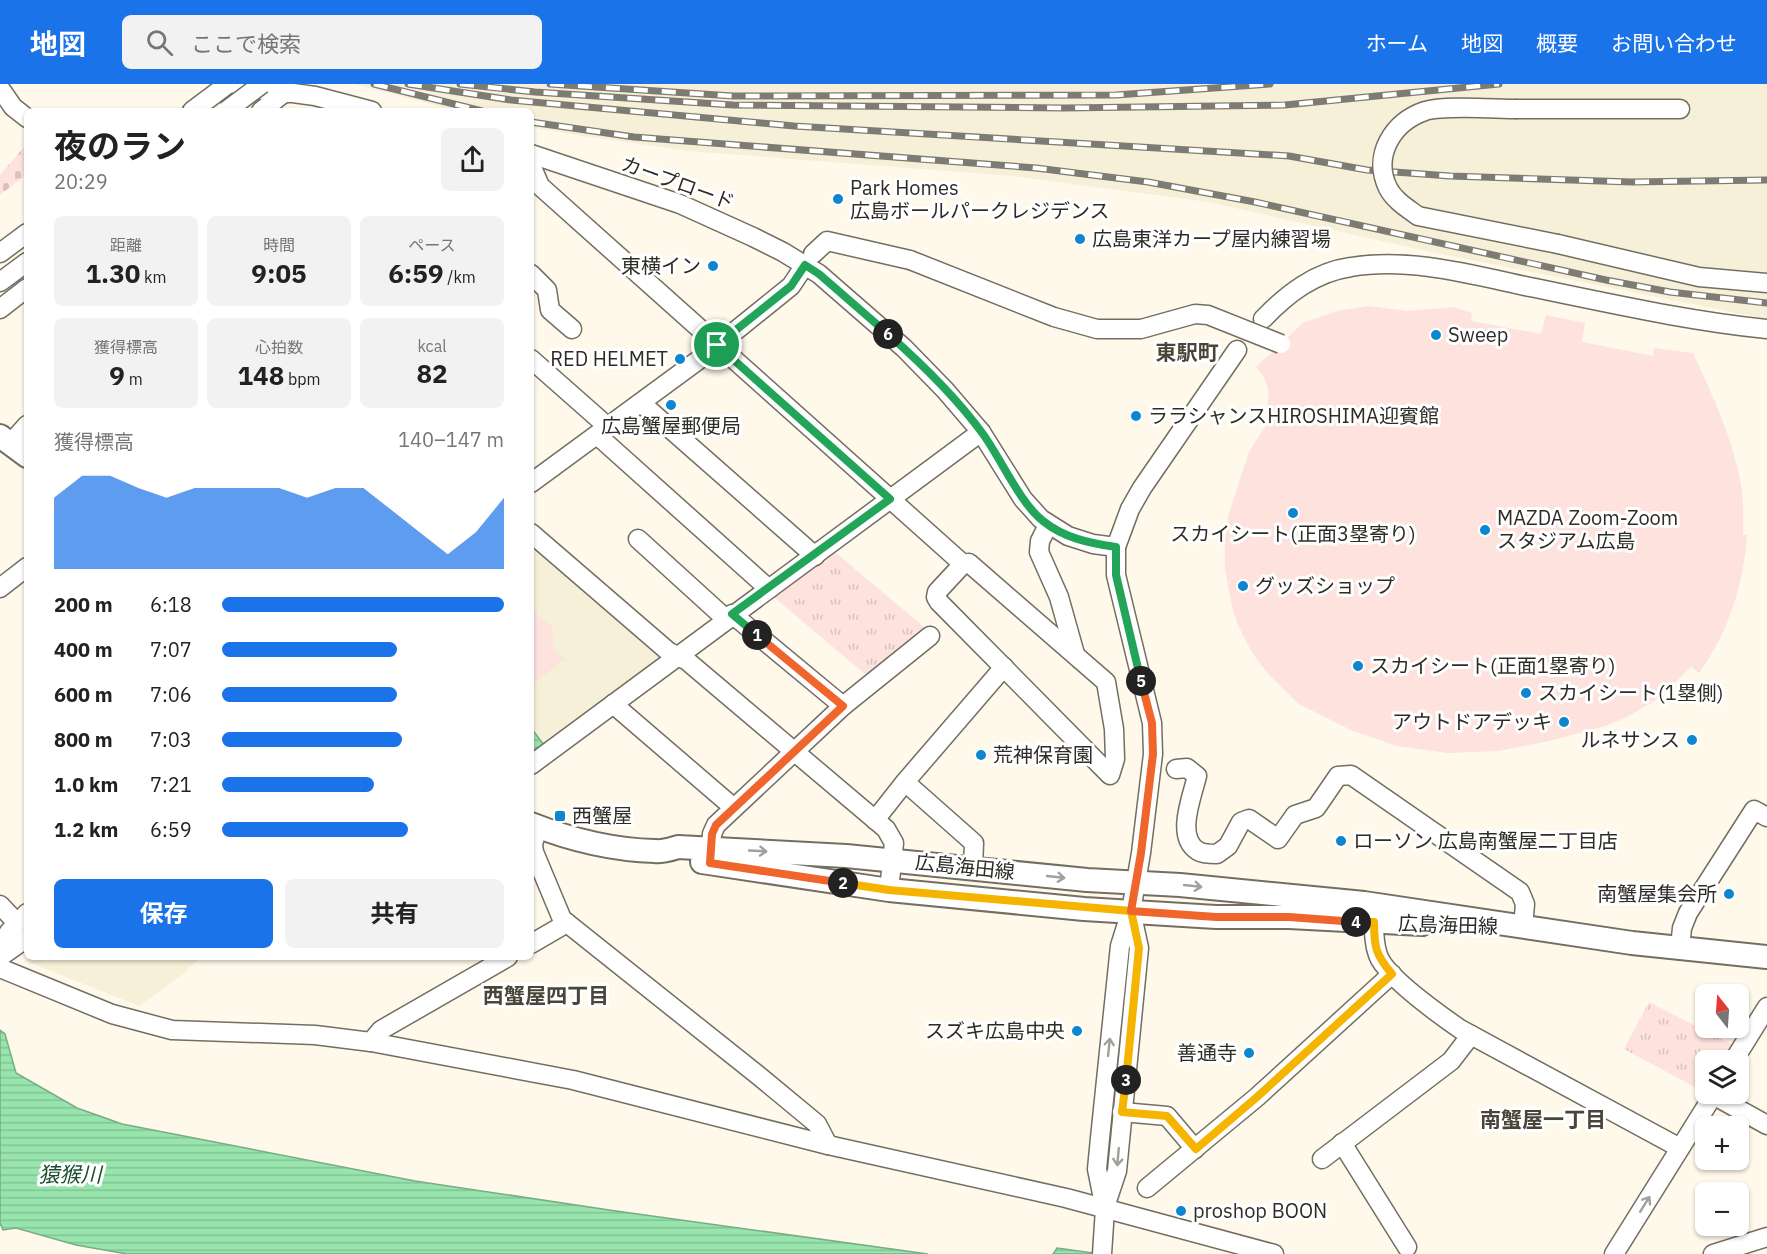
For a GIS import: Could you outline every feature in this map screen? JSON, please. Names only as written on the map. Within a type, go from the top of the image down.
[{"type":"main road","name":"広島海田線","points":[[535,826],[587,841],[658,852],[678,847],[711,856],[889,890],[1216,917],[1289,917],[1523,927]]},
{"type":"main road","name":"広島海田線","points":[[711,856],[846,856],[1087,880],[1135,882],[1364,903],[1523,927],[1767,957]]},
{"type":"street","points":[[196,108],[228,84]]},
{"type":"street","points":[[235,84],[267,92],[315,96],[361,108]]},
{"type":"street","points":[[230,108],[262,84]]},
{"type":"street","points":[[5,89],[13,107],[24,116]]},
{"type":"street","points":[[265,108],[284,93]]},
{"type":"street","points":[[1680,109],[1426,111],[1403,123],[1388,140],[1382,162],[1388,187],[1400,203],[1418,216],[1558,244],[1699,277],[1767,283]]},
{"type":"street","name":"カープロード","points":[[534,155],[681,204],[753,237],[809,259],[819,274],[903,348],[945,390],[981,432],[1029,506],[1048,525]]},
{"type":"street","points":[[536,190],[717,345],[963,564]]},
{"type":"street","points":[[0,253],[24,235]]},
{"type":"street","points":[[534,481],[641,403],[791,286],[809,259],[827,241],[910,260],[1054,317],[1096,330],[1141,329],[1194,314],[1208,315],[1281,344]]},
{"type":"street","points":[[0,282],[24,264]]},
{"type":"street","points":[[1263,319],[1274,307],[1300,287],[1331,272],[1371,264],[1402,265],[1459,272],[1636,309],[1767,329]]},
{"type":"street","points":[[534,277],[547,290],[550,310],[572,329]]},
{"type":"street","points":[[0,309],[24,290]]},
{"type":"street","points":[[1103,1247],[1105,1209],[1097,1169],[1119,946],[1131,911],[1141,853],[1153,739],[1152,723],[1119,593],[1116,575],[1116,547],[1130,509],[1142,488],[1237,350]]},
{"type":"street","points":[[534,362],[602,431],[769,589]]},
{"type":"street","points":[[641,403],[815,556]]},
{"type":"street","points":[[12,446],[24,428]]},
{"type":"street","points":[[534,763],[981,432]]},
{"type":"street","points":[[1075,654],[1059,597],[1039,552],[1040,542],[1048,525],[1080,540],[1116,547]]},
{"type":"street","points":[[534,536],[676,657],[686,660],[886,829],[892,838],[889,890]]},
{"type":"street","points":[[638,539],[729,617],[843,706]]},
{"type":"street","points":[[969,563],[1106,682],[1114,729],[1115,759],[1110,774],[937,600],[938,592],[963,564],[969,563]]},
{"type":"street","points":[[0,588],[24,569]]},
{"type":"street","points":[[711,856],[712,834],[716,825],[843,706],[930,636]]},
{"type":"street","points":[[875,819],[1004,667]]},
{"type":"street","points":[[613,704],[734,808]]},
{"type":"street","points":[[1176,769],[1187,768],[1197,776],[1185,827],[1186,839],[1199,852],[1217,854],[1228,846],[1241,822],[1249,819],[1278,839],[1295,815],[1316,808],[1338,776],[1351,775],[1513,886],[1524,898],[1523,927]]},
{"type":"street","points":[[905,782],[974,843],[973,868]]},
{"type":"street","points":[[1680,948],[1682,928],[1688,913],[1754,810],[1767,817]]},
{"type":"street","points":[[534,852],[562,919],[817,1124],[828,1145]]},
{"type":"street","points":[[0,905],[8,916],[24,925]]},
{"type":"street","points":[[1105,1209],[1117,1171],[1139,948],[1131,911]]},
{"type":"street","points":[[1374,922],[1378,957],[1392,974],[1439,1014],[1471,1035],[1680,1148]]},
{"type":"street","points":[[534,942],[567,923]]},
{"type":"street","points":[[0,946],[9,932],[24,925]]},
{"type":"street","points":[[0,957],[24,925]]},
{"type":"street","points":[[371,1042],[381,1030],[503,960]]},
{"type":"street","points":[[0,968],[112,1014],[172,1030],[315,1035],[371,1042],[573,1080],[828,1145],[1066,1198],[1274,1254]]},
{"type":"street","points":[[1147,1188],[1257,1097],[1392,974]]},
{"type":"street","points":[[1740,1050],[1767,1007]]},
{"type":"street","points":[[1322,1159],[1451,1061],[1471,1035]]},
{"type":"street","points":[[1614,1254],[1708,1104]]},
{"type":"street","points":[[1731,1104],[1767,1125]]},
{"type":"street","points":[[1122,1112],[1167,1116],[1196,1149]]},
{"type":"street","points":[[1342,1143],[1407,1247]]},
{"type":"street","points":[[1713,1254],[1767,1237]]},
{"type":"shaded area","points":[[354,84],[1767,84],[1767,319],[1431,252],[1208,202],[1012,176],[688,151],[534,128],[534,108],[446,108]]},
{"type":"shaded area","points":[[534,542],[665,660],[534,757]]},
{"type":"shaded area","points":[[199,960],[187,969],[188,971],[139,1006],[26,961]]},
{"type":"green space","points":[[24,147],[24,176],[0,195],[0,175]]},
{"type":"green space","name":"MAZDA Zoom-Zoom スタジアム広島","points":[[1368,306],[1408,311],[1453,307],[1472,313],[1471,321],[1541,334],[1546,315],[1585,323],[1582,342],[1653,356],[1654,348],[1693,353],[1732,447],[1741,486],[1743,535],[1747,535],[1742,572],[1733,607],[1719,641],[1699,673],[1691,667],[1659,698],[1627,717],[1605,726],[1549,741],[1498,751],[1447,753],[1397,746],[1351,730],[1299,704],[1269,675],[1251,651],[1238,625],[1225,569],[1225,539],[1229,513],[1249,452],[1272,416],[1265,411],[1268,388],[1256,367],[1303,323],[1337,311]]},
{"type":"green space","points":[[831,549],[929,631],[871,679],[770,594]]},
{"type":"green space","points":[[534,612],[553,628],[554,650],[565,659],[534,683]]},
{"type":"green space","points":[[1649,1002],[1695,1026],[1695,1038],[1719,1038],[1735,1046],[1732,1050],[1695,1050],[1695,1087],[1624,1049]]},
{"type":"water","points":[[534,732],[544,745],[534,752]]},
{"type":"water","name":"猿猴川","points":[[0,1030],[5,1034],[16,1073],[77,1108],[122,1124],[415,1181],[928,1254],[127,1254],[76,1245],[16,1228],[3,1230],[0,1223]]},
{"type":"water","points":[[1057,1248],[1100,1254],[1053,1254]]},
{"type":"railway","points":[[374,84],[470,108]]},
{"type":"railway","points":[[408,84],[511,100],[794,126],[1289,156],[1367,170],[1450,176],[1632,182],[1767,180]]},
{"type":"railway","points":[[460,84],[535,92],[733,105],[1064,108],[1285,105],[1499,84]]},
{"type":"railway","points":[[550,84],[733,96],[1116,95],[1270,84]]},
{"type":"railway","points":[[534,122],[634,137],[1036,168],[1148,182],[1255,202],[1606,280],[1670,292],[1767,303]]},
{"type":"place","name":"Park Homes 広島ボールパークレジデンス","points":[[838,199]]},
{"type":"place","name":"広島東洋カープ屋内練習場","points":[[1080,239]]},
{"type":"place","name":"東横イン","points":[[713,266]]},
{"type":"place","name":"Sweep","points":[[1436,335]]},
{"type":"place","name":"RED HELMET","points":[[680,359]]},
{"type":"place","name":"広島蟹屋郵便局","points":[[671,405]]},
{"type":"place","name":"ララシャンスHIROSHIMA迎賓館","points":[[1136,416]]},
{"type":"place","name":"スカイシート(正面3塁寄り)","points":[[1293,513]]},
{"type":"place","name":"MAZDA Zoom-Zoom スタジアム広島","points":[[1485,530]]},
{"type":"place","name":"グッズショップ","points":[[1243,586]]},
{"type":"place","name":"スカイシート(正面1塁寄り)","points":[[1358,666]]},
{"type":"place","name":"スカイシート(1塁側)","points":[[1526,693]]},
{"type":"place","name":"アウトドアデッキ","points":[[1564,722]]},
{"type":"place","name":"ルネサンス","points":[[1692,740]]},
{"type":"place","name":"荒神保育園","points":[[981,755]]},
{"type":"place","name":"西蟹屋","points":[[560,816]]},
{"type":"place","name":"ローソン 広島南蟹屋二丁目店","points":[[1341,841]]},
{"type":"place","name":"南蟹屋集会所","points":[[1729,894]]},
{"type":"place","name":"スズキ広島中央","points":[[1077,1031]]},
{"type":"place","name":"善通寺","points":[[1249,1053]]},
{"type":"place","name":"proshop BOON","points":[[1181,1211]]},
{"type":"district","name":"東駅町","points":[[1187,353]]},
{"type":"district","name":"西蟹屋四丁目","points":[[546,996]]},
{"type":"district","name":"南蟹屋一丁目","points":[[1543,1120]]},
{"type":"route","points":[[717,345],[791,286],[805,265],[860,309],[925,368],[981,432],[1034,513],[1048,525],[1068,536],[1093,544],[1116,547],[1116,575],[1121,602],[1152,723],[1153,739],[1141,853],[1131,911],[1216,917],[1289,917],[1374,922],[1378,957],[1392,974],[1257,1097],[1196,1149],[1167,1116],[1122,1112],[1139,948],[1131,911],[1084,909],[889,890],[710,863],[712,834],[716,825],[843,706],[732,614],[890,499],[717,345]]}]
